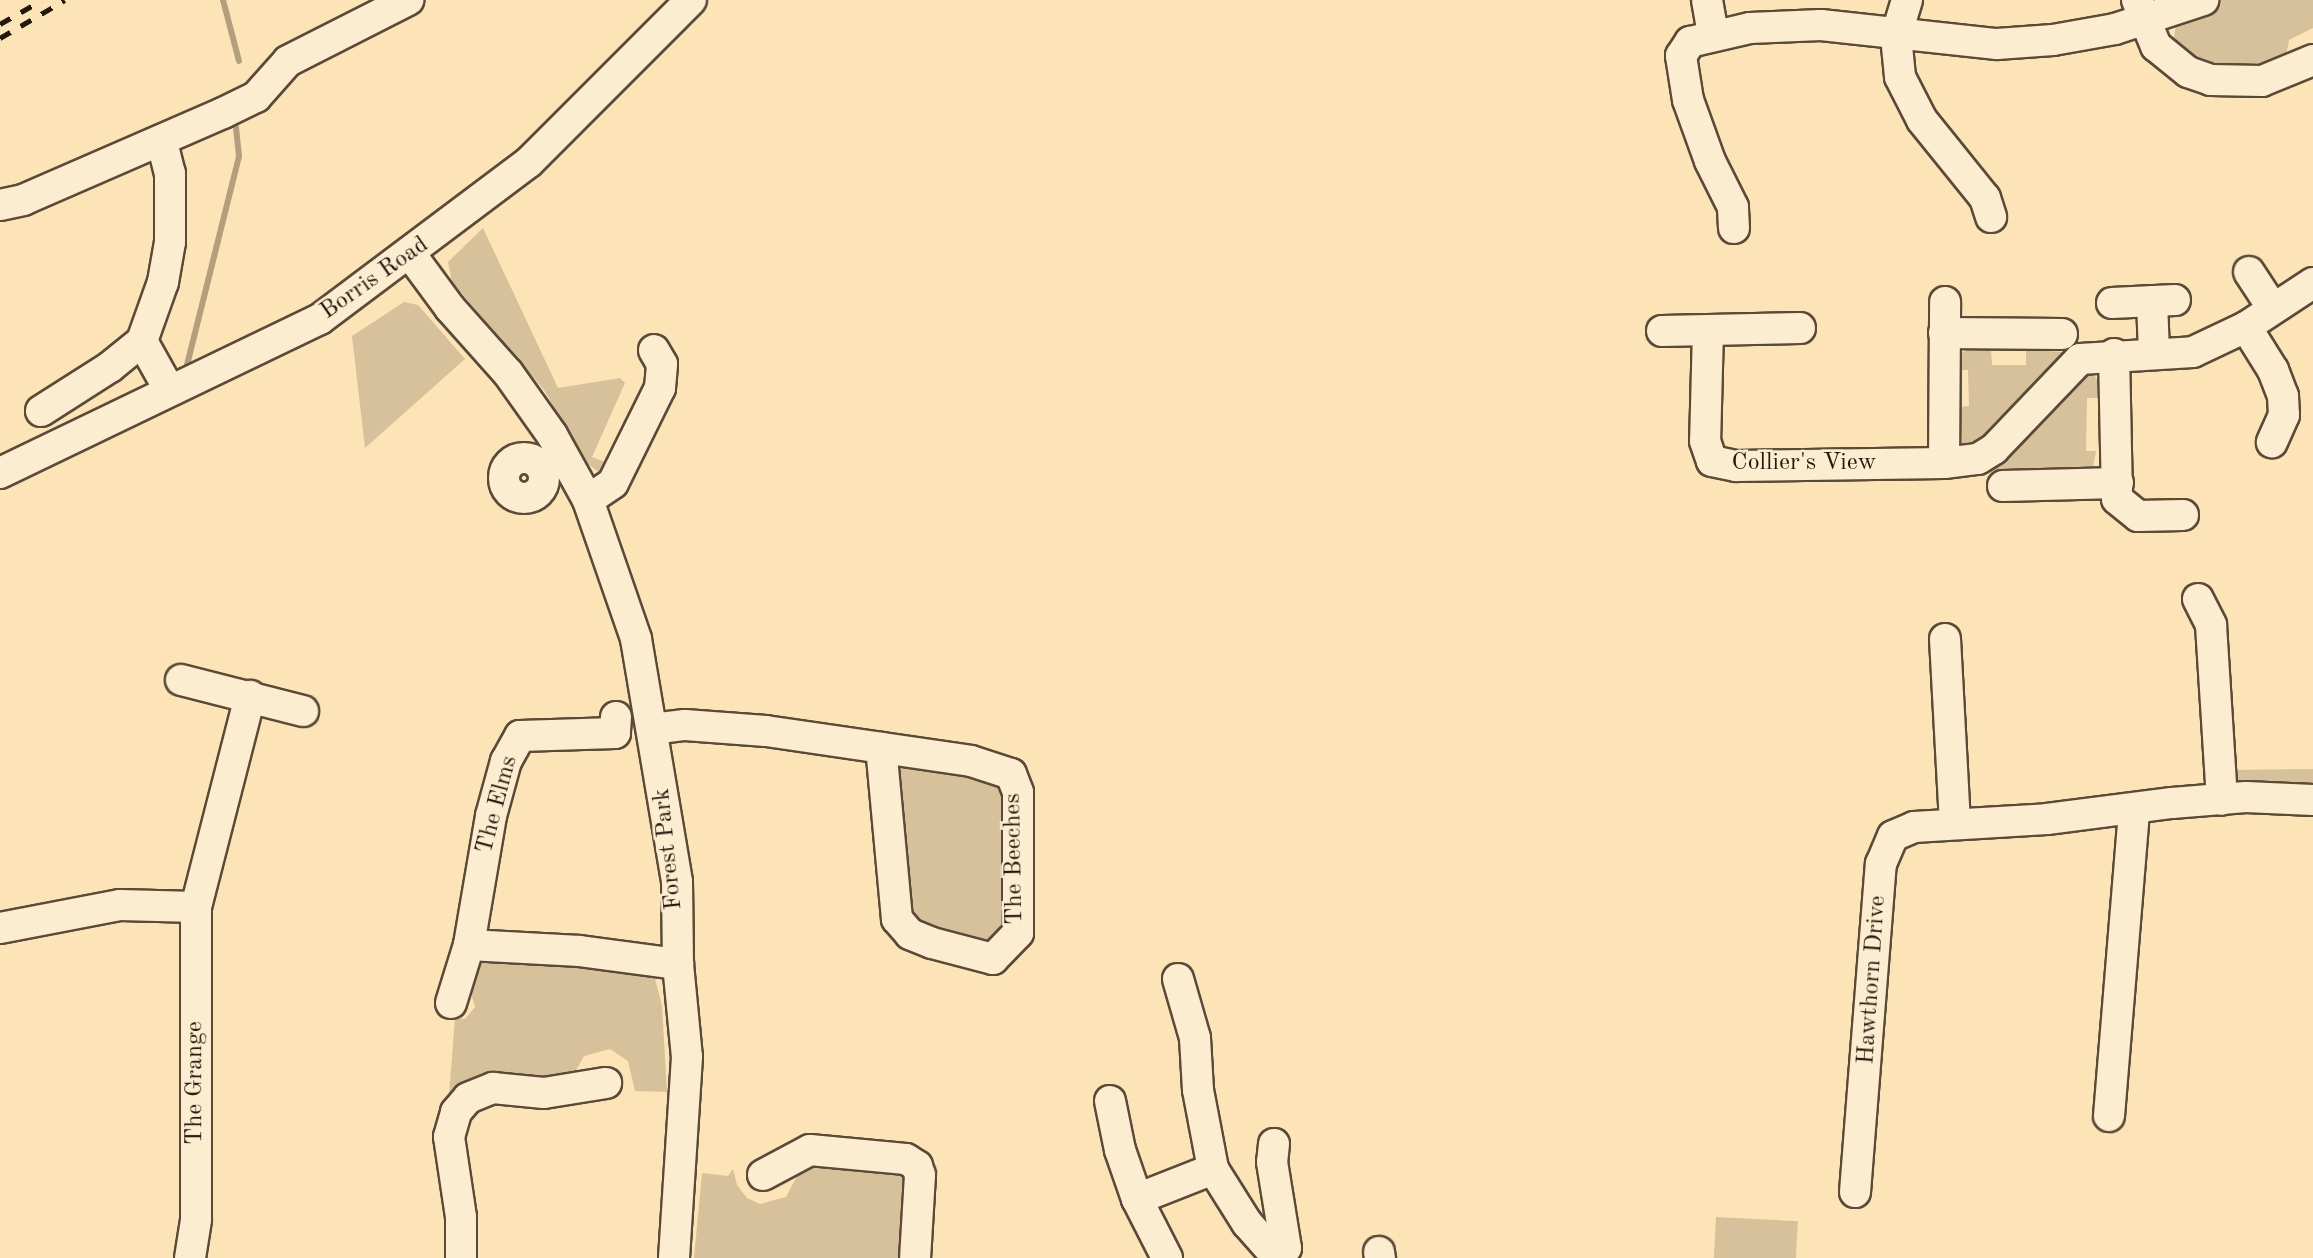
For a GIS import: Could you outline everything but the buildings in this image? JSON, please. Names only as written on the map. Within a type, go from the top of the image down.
[{"type":"street","points":[[0,205],[23,200],[117,155],[162,142],[256,97],[288,61],[408,0]]},
{"type":"street","name":"Borris Road","points":[[0,473],[320,318],[411,255],[529,162],[691,0]]},
{"type":"street","points":[[1707,0],[1713,33]]},
{"type":"street","points":[[1907,0],[1896,36],[1900,77],[1922,120],[1985,198],[1991,217]]},
{"type":"street","points":[[1734,228],[1733,207],[1710,161],[1688,100],[1681,56],[1690,42],[1713,33],[1821,24],[1896,36],[1997,44],[2053,40],[2141,11],[2203,0]]},
{"type":"street","points":[[2141,11],[2156,46],[2170,58],[2211,80],[2262,80],[2313,60]]},
{"type":"street","points":[[41,411],[110,367],[142,341],[163,282],[170,242],[170,173],[162,142]]},
{"type":"street","name":"Forest Park","points":[[411,255],[450,308],[509,373],[553,463],[588,500],[624,596],[652,729],[677,882],[678,964],[687,1057],[674,1258]]},
{"type":"street","points":[[2249,272],[2272,307]]},
{"type":"street","name":"Collier's View","points":[[1708,330],[1705,441],[1712,461],[1736,466],[1944,463],[1978,459],[1994,449],[2080,359],[2114,354],[2193,352],[2246,327],[2272,307],[2313,283]]},
{"type":"street","points":[[2112,303],[2163,301],[2154,352]]},
{"type":"street","points":[[1944,463],[1945,302]]},
{"type":"street","points":[[2246,327],[2273,370],[2283,396],[2284,415],[2272,442]]},
{"type":"street","points":[[1662,331],[1800,328]]},
{"type":"street","points":[[1944,333],[2062,334]]},
{"type":"street","points":[[142,341],[170,391]]},
{"type":"street","points":[[588,500],[613,483],[660,388],[662,364],[654,350]]},
{"type":"street","points":[[2114,354],[2118,499],[2129,513],[2183,514]]},
{"type":"street","points":[[2003,486],[2118,483]]},
{"type":"street","points":[[2198,599],[2211,625],[2222,800]]},
{"type":"street","points":[[1945,639],[1955,824]]},
{"type":"street","points":[[181,680],[303,710]]},
{"type":"street","name":"The Grange","points":[[190,1258],[196,1219],[196,907],[250,696]]},
{"type":"street","name":"The Elms","points":[[452,1003],[469,944],[491,816],[506,761],[520,736],[615,733],[616,717]]},
{"type":"street","name":"The Beeches","points":[[652,729],[685,725],[766,731],[971,761],[1011,774],[1018,792],[1018,933],[993,959],[921,939],[897,919],[881,748]]},
{"type":"street","name":"Hawthorn Drive","points":[[1854,1192],[1883,851],[1901,830],[2222,800],[2313,800]]},
{"type":"street","points":[[2109,1116],[2134,810]]},
{"type":"street","points":[[0,928],[120,905],[196,907]]},
{"type":"street","points":[[469,944],[558,949],[678,964]]},
{"type":"street","points":[[1178,979],[1195,1038],[1198,1090],[1213,1169],[1247,1223],[1278,1258],[1286,1248],[1272,1162],[1274,1143]]},
{"type":"street","points":[[461,1258],[461,1217],[449,1137],[456,1112],[468,1098],[493,1088],[544,1093],[607,1083]]},
{"type":"street","points":[[1110,1101],[1138,1199],[1167,1258]]},
{"type":"street","points":[[763,1175],[810,1150],[906,1159],[917,1166],[920,1175],[915,1258]]},
{"type":"street","points":[[1138,1199],[1213,1169]]},
{"type":"shaded area","points":[[2214,0],[2313,0],[2313,28],[2289,40],[2286,56],[2263,63],[2240,68],[2194,58],[2173,42],[2177,21]]},
{"type":"shaded area","points":[[483,228],[558,388],[620,378],[625,383],[592,457],[608,463],[600,473],[588,464],[544,390],[452,282],[448,262]]},
{"type":"shaded area","points":[[404,302],[418,305],[465,359],[365,448],[352,336]]},
{"type":"shaded area","points":[[1970,349],[1991,349],[1992,365],[2026,365],[2026,350],[2065,352],[1978,446],[1968,448],[1953,441],[1952,408],[1969,406],[1968,370],[1952,370],[1959,354]]},
{"type":"shaded area","points":[[2082,369],[2093,373],[2099,383],[2099,398],[2087,398],[2086,451],[2096,451],[2093,467],[2085,472],[1996,472],[1991,464]]},
{"type":"shaded area","points":[[907,759],[1004,782],[1009,925],[989,944],[918,926],[907,913],[894,770]]},
{"type":"shaded area","points":[[2313,769],[2313,789],[2239,784],[2228,770]]},
{"type":"shaded area","points":[[526,957],[654,975],[662,1006],[667,1092],[635,1091],[628,1061],[610,1049],[584,1056],[574,1074],[449,1095],[455,1018],[465,1019],[475,1007],[468,982],[473,960]]},
{"type":"shaded area","points":[[811,1166],[890,1171],[907,1181],[906,1258],[694,1258],[702,1173],[728,1176],[733,1169],[737,1185],[747,1198],[760,1204],[786,1197],[798,1174]]},
{"type":"shaded area","points":[[1716,1217],[1798,1221],[1796,1258],[1714,1258]]},
{"type":"waterway","points":[[223,0],[239,61]]},
{"type":"waterway","points":[[187,365],[239,156],[236,127]]},
{"type":"railway","points":[[0,24],[42,0]]},
{"type":"railway","points":[[0,38],[65,0]]}]
